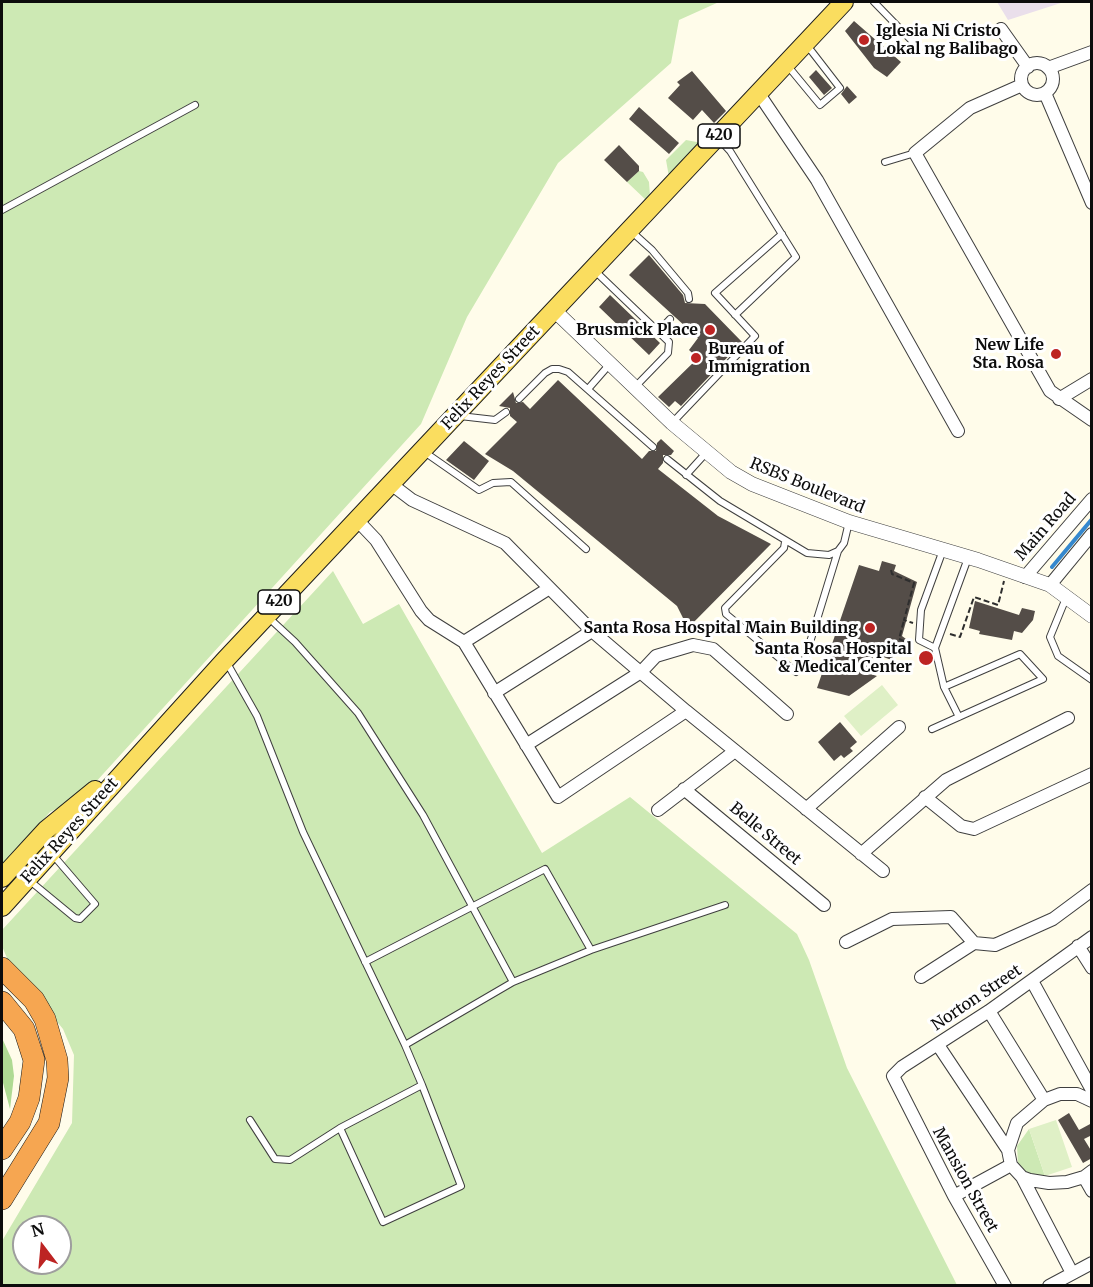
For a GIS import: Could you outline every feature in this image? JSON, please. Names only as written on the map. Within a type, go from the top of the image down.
[{"type":"highway","points":[[2,968],[34,1000],[45,1019],[57,1060],[58,1078],[49,1123],[2,1199]]},
{"type":"highway","points":[[2,1002],[24,1029],[34,1060],[29,1098],[20,1122],[2,1149]]},
{"type":"main road","name":"Felix Reyes Street","points":[[2,907],[225,660],[844,2]]},
{"type":"main road","name":"Felix Reyes Street","points":[[2,878],[46,830],[138,755]]},
{"type":"street","points":[[1001,29],[1028,67]]},
{"type":"street","points":[[1047,68],[1092,52]]},
{"type":"street","points":[[1038,64],[1047,68],[1053,79],[1051,87],[1045,93],[1031,94],[1022,85],[1021,77],[1028,67],[1038,64]]},
{"type":"street","points":[[1022,85],[970,108],[915,153],[1043,381],[1059,399],[1092,420]]},
{"type":"street","points":[[759,93],[818,180],[958,431]]},
{"type":"street","points":[[1045,93],[1092,203]]},
{"type":"street","name":"RSBS Boulevard","points":[[555,311],[705,454],[752,484],[849,522],[1050,585],[1092,616]]},
{"type":"street","points":[[1059,399],[1092,379]]},
{"type":"street","points":[[391,484],[412,500],[505,543],[592,631],[686,711],[883,871]]},
{"type":"street","name":"Main Road","points":[[1025,577],[1092,499]]},
{"type":"street","points":[[357,520],[376,540],[421,611],[429,620],[464,642],[558,797],[686,711]]},
{"type":"street","points":[[1050,585],[1092,534]]},
{"type":"street","points":[[464,642],[548,589]]},
{"type":"street","points":[[494,693],[592,631]]},
{"type":"street","points":[[526,745],[641,672],[656,656],[693,645],[712,649],[787,714]]},
{"type":"street","points":[[861,854],[946,780],[1068,718]]},
{"type":"street","points":[[806,809],[899,727]]},
{"type":"street","points":[[658,810],[735,751]]},
{"type":"street","points":[[925,797],[961,826],[974,829],[1092,774]]},
{"type":"street","name":"Belle Street","points":[[684,789],[824,905]]},
{"type":"street","points":[[921,976],[975,943],[995,945],[1053,919],[1092,890]]},
{"type":"street","points":[[846,942],[892,919],[951,917],[975,943]]},
{"type":"street","name":"Norton Street","points":[[898,1090],[893,1076],[902,1067],[989,1011],[1092,937]]},
{"type":"street","points":[[1078,946],[1092,968]]},
{"type":"street","points":[[1032,981],[1092,1090]]},
{"type":"street","points":[[989,1011],[1044,1100]]},
{"type":"street","points":[[938,1045],[1008,1150],[1011,1165],[1022,1177],[1072,1273]]},
{"type":"street","name":"Mansion Street","points":[[898,1090],[1005,1286]]},
{"type":"street","points":[[1008,1150],[1017,1123],[1044,1100],[1060,1095],[1077,1094],[1092,1101]]},
{"type":"street","points":[[954,1196],[1011,1165]]},
{"type":"street","points":[[1022,1177],[1049,1183],[1088,1174],[1092,1191]]},
{"type":"street","points":[[1049,1286],[1092,1263]]},
{"type":"lane","points":[[874,2],[912,41]]},
{"type":"lane","points":[[786,65],[820,105],[840,88],[806,43]]},
{"type":"lane","points":[[2,210],[195,105]]},
{"type":"lane","points":[[718,137],[730,151],[796,257],[735,315]]},
{"type":"lane","points":[[885,162],[915,153]]},
{"type":"lane","points":[[630,230],[652,250],[688,293],[689,299]]},
{"type":"lane","points":[[672,423],[755,336],[715,293],[782,234]]},
{"type":"lane","points":[[594,269],[669,342],[668,353],[635,387]]},
{"type":"lane","points":[[658,332],[670,319]]},
{"type":"lane","points":[[588,389],[610,364]]},
{"type":"lane","points":[[519,399],[552,369],[568,372],[653,447]]},
{"type":"lane","points":[[457,416],[489,420],[500,417],[506,412]]},
{"type":"lane","points":[[423,451],[479,490],[493,483],[510,482],[586,549]]},
{"type":"lane","points":[[686,475],[705,454]]},
{"type":"lane","points":[[667,459],[720,501],[785,542],[818,555],[838,550]]},
{"type":"lane","points":[[785,542],[784,548],[725,608],[726,614],[796,672],[803,665],[838,550],[844,543],[849,522]]},
{"type":"lane","points":[[935,648],[919,640],[921,610],[943,550]]},
{"type":"lane","points":[[959,717],[944,687],[935,648],[968,558]]},
{"type":"lane","points":[[1066,598],[1050,637],[1058,656],[1092,680]]},
{"type":"lane","points":[[267,616],[295,642],[358,713],[423,815],[513,982]]},
{"type":"lane","points":[[932,729],[1043,679],[1020,654],[944,687]]},
{"type":"lane","points":[[225,660],[257,716],[303,832],[405,1044],[461,1186],[383,1222],[340,1128]]},
{"type":"lane","points":[[27,879],[75,918],[80,919],[95,904],[51,853]]},
{"type":"lane","points":[[365,962],[545,869],[591,950]]},
{"type":"lane","points":[[405,1044],[513,982],[591,950],[725,905]]},
{"type":"lane","points":[[250,1120],[275,1159],[290,1160],[340,1128],[422,1085]]},
{"type":"path","points":[[894,652],[904,654],[909,643],[898,639],[904,620]]},
{"type":"shaded area","points":[[997,2],[1064,2],[1008,20]]},
{"type":"green space","points":[[2,2],[719,2],[679,20],[671,63],[558,163],[467,317],[421,424],[84,795],[50,812],[2,865]]},
{"type":"green space","points":[[686,140],[702,143],[669,177],[666,160]]},
{"type":"green space","points":[[639,171],[643,172],[649,182],[650,196],[647,201],[627,182]]},
{"type":"green space","points":[[333,571],[363,624],[399,604],[542,853],[630,797],[797,934],[809,960],[847,1068],[957,1285],[2,1285],[2,1241],[12,1224],[12,1275],[72,1275],[72,1215],[17,1215],[72,1123],[74,1055],[63,1029],[9,963],[2,946],[2,930]]},
{"type":"green space","points":[[882,685],[898,705],[861,736],[844,716]]},
{"type":"green space","points":[[2,1038],[12,1060],[14,1076],[10,1109],[2,1079]]},
{"type":"green space","points":[[1056,1120],[1072,1167],[1045,1176],[1029,1129]]},
{"type":"green space","points":[[1029,1129],[1045,1176],[1028,1174],[1018,1164],[1017,1146]]},
{"type":"building","name":"Iglesia Ni Cristo Lokal ng Balibago","points":[[854,21],[901,62],[887,77],[874,68],[845,31]]},
{"type":"building","points":[[816,70],[832,88],[824,95],[809,77]]},
{"type":"building","points":[[692,71],[726,111],[714,123],[702,110],[693,120],[668,98],[680,85],[677,82]]},
{"type":"building","points":[[847,86],[857,97],[849,104],[841,94]]},
{"type":"building","points":[[639,107],[679,143],[669,154],[629,119]]},
{"type":"building","points":[[619,145],[639,166],[639,171],[627,182],[604,160]]},
{"type":"building","name":"Brusmick Place","points":[[649,255],[683,295],[685,303],[705,304],[742,342],[681,406],[675,401],[669,407],[658,397],[698,358],[689,350],[698,338],[629,275]]},
{"type":"building","points":[[610,295],[660,343],[649,355],[599,307]]},
{"type":"building","points":[[558,380],[642,459],[649,451],[656,451],[657,443],[661,439],[674,451],[671,455],[663,455],[663,463],[658,469],[718,516],[771,544],[688,628],[677,606],[513,471],[485,454],[517,422],[510,416],[510,408],[499,406],[513,392],[516,403],[523,402],[530,409]]},
{"type":"building","points":[[464,441],[489,461],[474,480],[446,460]]},
{"type":"building","name":"Santa Rosa Hospital Main Building","points":[[882,561],[896,565],[894,571],[917,582],[902,636],[910,642],[906,656],[894,652],[892,660],[874,654],[867,673],[877,676],[849,696],[817,688],[859,565],[879,571]]},
{"type":"building","points":[[975,601],[1019,615],[1022,608],[1035,611],[1033,620],[1022,633],[1014,631],[1012,640],[979,634],[980,631],[969,628]]},
{"type":"building","points":[[840,722],[857,742],[850,748],[853,751],[844,758],[841,755],[834,761],[818,742]]},
{"type":"building","points":[[1069,1113],[1079,1130],[1092,1123],[1092,1135],[1084,1139],[1092,1152],[1092,1158],[1083,1163],[1058,1120]]},
{"type":"waterway","points":[[1052,567],[1092,519]]},
{"type":"place","name":"Iglesia Ni Cristo Lokal ng Balibago","points":[[864,40]]},
{"type":"place","name":"Brusmick Place","points":[[710,330]]},
{"type":"place","name":"New Life Sta. Rosa","points":[[1056,354]]},
{"type":"place","name":"Bureau of Immigration","points":[[696,358]]},
{"type":"place","name":"Santa Rosa Hospital Main Building","points":[[870,628]]},
{"type":"place","name":"Santa Rosa Hospital & Medical Center","points":[[926,658]]}]
